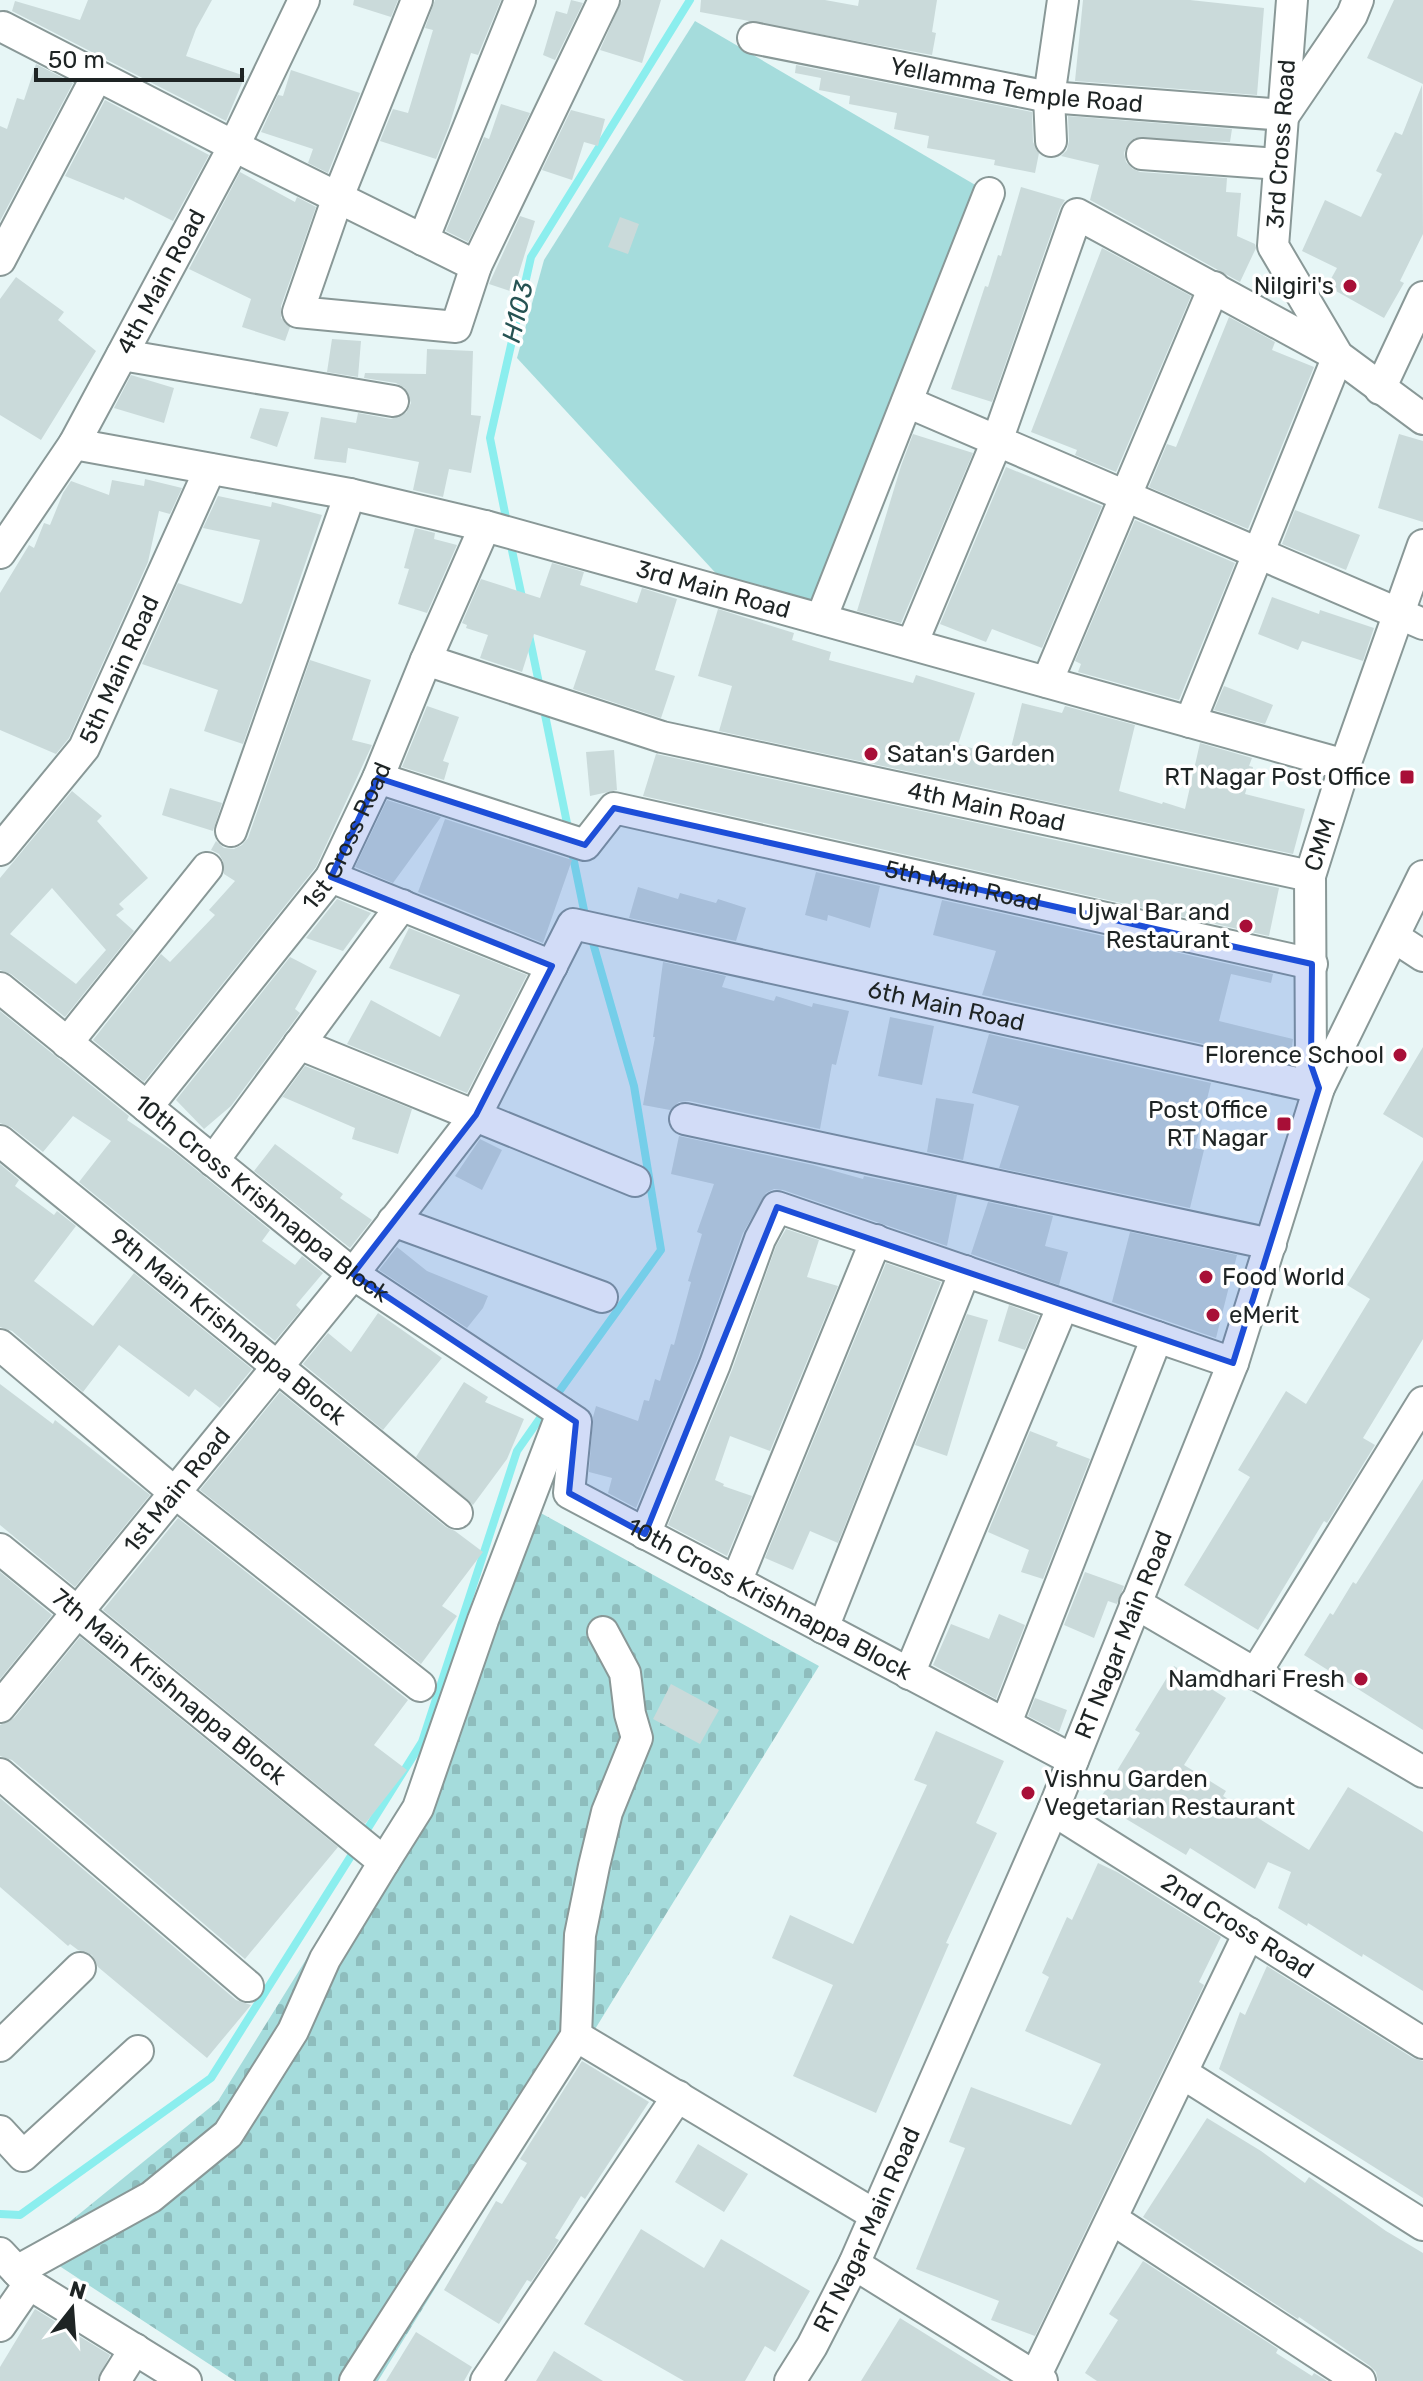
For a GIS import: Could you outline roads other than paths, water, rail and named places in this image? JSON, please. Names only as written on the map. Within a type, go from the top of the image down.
[{"type":"street","name":"4th Main Road","points":[[0,553],[74,444],[234,146],[304,0]]},
{"type":"street","points":[[417,0],[338,197],[298,312],[456,327],[476,266],[604,0]]},
{"type":"street","points":[[423,240],[520,0]]},
{"type":"street","points":[[1051,141],[1049,97],[1063,0]]},
{"type":"street","name":"3rd Cross Road","points":[[1292,0],[1273,246],[1338,356],[1423,419]]},
{"type":"street","points":[[1284,115],[1352,15],[1358,0]]},
{"type":"street","points":[[4,19],[97,76],[476,266]]},
{"type":"street","name":"Yellamma Temple Road","points":[[753,38],[1049,97],[1284,115]]},
{"type":"street","points":[[0,260],[97,76]]},
{"type":"street","points":[[1142,154],[1278,164]]},
{"type":"street","points":[[821,619],[989,193]]},
{"type":"street","points":[[912,644],[997,441],[1077,214],[1338,356],[1190,722]]},
{"type":"street","points":[[1047,682],[1214,287]]},
{"type":"street","points":[[1380,389],[1423,297]]},
{"type":"street","points":[[122,355],[393,401]]},
{"type":"street","points":[[907,402],[1410,618],[1423,545]]},
{"type":"street","name":"3rd Main Road","points":[[74,444],[350,494],[501,531],[1345,765]]},
{"type":"street","name":"5th Main Road","points":[[0,850],[84,748],[210,469]]},
{"type":"street","points":[[231,831],[350,494]]},
{"type":"street","name":"1st Cross Road","points":[[147,1107],[331,877],[378,778],[426,660],[501,531]]},
{"type":"street","name":"CMM","points":[[1319,1088],[1311,1065],[1310,876],[1345,765],[1410,618]]},
{"type":"street","name":"4th Main Road","points":[[426,660],[662,737],[1310,876]]},
{"type":"street","name":"5th Main Road","points":[[378,778],[571,840],[614,808],[1312,964]]},
{"type":"street","points":[[67,1043],[207,868]]},
{"type":"street","name":"RT Nagar Main Road","points":[[790,2381],[812,2346],[854,2264],[1053,1810],[1233,1363],[1319,1088],[1423,876]]},
{"type":"street","points":[[331,877],[552,966]]},
{"type":"street","points":[[213,1161],[402,905]]},
{"type":"street","name":"1st Main Road","points":[[0,1707],[353,1274],[476,1115],[552,966],[588,927]]},
{"type":"street","name":"6th Main Road","points":[[588,927],[1319,1088]]},
{"type":"street","points":[[1394,937],[1423,956]]},
{"type":"street","name":"10th Cross Krishnappa Block","points":[[0,988],[353,1274],[576,1422],[569,1493],[1073,1760]]},
{"type":"street","points":[[299,1044],[635,1181]]},
{"type":"street","points":[[685,1119],[1271,1244]]},
{"type":"street","name":"9th Main Krishnappa Block","points":[[0,1141],[457,1513]]},
{"type":"street","points":[[645,1534],[715,1364],[760,1239],[777,1207],[1233,1363]]},
{"type":"street","points":[[393,1221],[602,1297]]},
{"type":"street","points":[[736,1582],[876,1240]]},
{"type":"street","points":[[823,1628],[965,1271]]},
{"type":"street","points":[[909,1674],[1063,1305]]},
{"type":"street","points":[[1006,1723],[1157,1337]]},
{"type":"street","points":[[0,1345],[174,1492],[420,1686]]},
{"type":"street","points":[[0,2326],[15,2269],[151,2197],[228,2134],[293,2031],[325,1959],[359,1844],[418,1808],[483,1620],[545,1401]]},
{"type":"street","points":[[1255,1674],[1423,1402]]},
{"type":"street","name":"7th Main Krishnappa Block","points":[[0,1549],[359,1844]]},
{"type":"street","points":[[1135,1603],[1422,1769]]},
{"type":"street","points":[[355,2381],[576,2036],[580,1935],[591,1880],[607,1812],[637,1738],[630,1714],[625,1673],[603,1632]]},
{"type":"street","points":[[0,1774],[248,1986]]},
{"type":"street","name":"2nd Cross Road","points":[[1053,1810],[1423,2043]]},
{"type":"street","points":[[854,2264],[1037,2380],[1249,1933]]},
{"type":"street","points":[[0,2046],[80,1968]]},
{"type":"street","points":[[576,2036],[875,2215]]},
{"type":"street","points":[[0,2131],[23,2156],[138,2051]]},
{"type":"street","points":[[1182,2073],[1423,2225]]},
{"type":"street","points":[[486,2381],[678,2096]]},
{"type":"street","points":[[1112,2219],[1360,2381]]},
{"type":"street","points":[[15,2269],[186,2381]]},
{"type":"street","points":[[115,2381],[135,2349]]},
{"type":"waterway","name":"H103","points":[[507,523],[490,438],[531,257],[690,0]]},
{"type":"waterway","name":"H103","points":[[510,541],[523,602]]},
{"type":"waterway","name":"H103","points":[[529,635],[540,688]]},
{"type":"waterway","points":[[543,705],[569,833]]},
{"type":"waterway","points":[[571,847],[586,920]]},
{"type":"waterway","points":[[553,1400],[661,1250],[634,1086],[591,936]]},
{"type":"waterway","points":[[363,1836],[422,1742],[517,1451],[545,1411]]},
{"type":"waterway","points":[[0,2214],[20,2215],[211,2078],[356,1848]]},
{"type":"place","name":"Nilgiri's","points":[[1350,286]]},
{"type":"place","name":"Satan's Garden","points":[[871,754]]},
{"type":"place","name":"RT Nagar Post Office","points":[[1407,777]]},
{"type":"place","name":"Ujwal Bar and Restaurant","points":[[1246,926]]},
{"type":"place","name":"Florence School","points":[[1400,1055]]},
{"type":"place","name":"Post Office RT Nagar","points":[[1284,1124]]},
{"type":"place","name":"Food World","points":[[1206,1277]]},
{"type":"place","name":"eMerit","points":[[1213,1315]]},
{"type":"place","name":"Namdhari Fresh","points":[[1361,1679]]},
{"type":"place","name":"Vishnu Garden Vegetarian Restaurant","points":[[1028,1793]]}]
